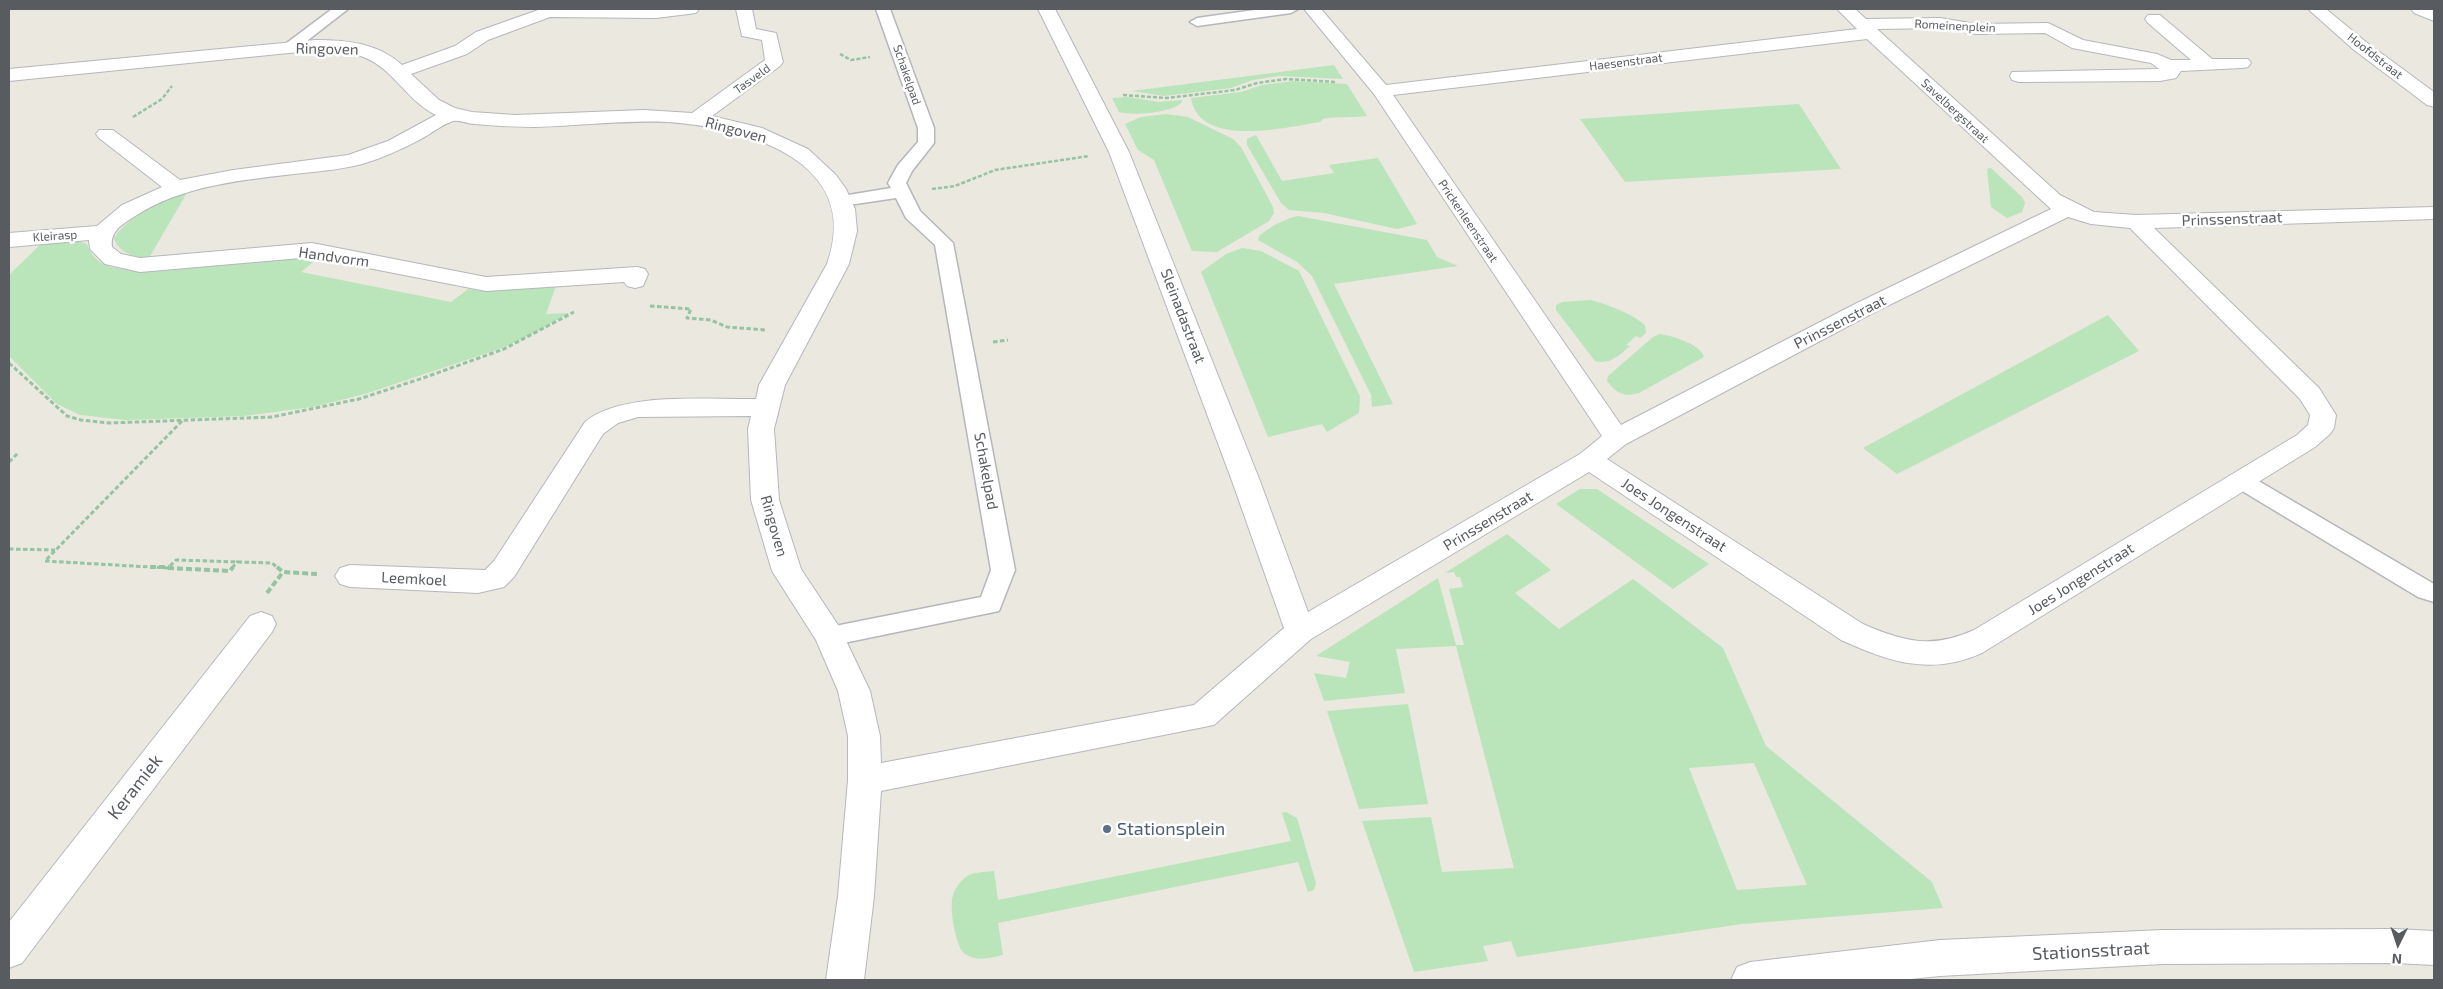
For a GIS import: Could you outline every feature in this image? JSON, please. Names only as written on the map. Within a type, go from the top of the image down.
[{"type":"street","points":[[400,72],[461,50],[482,36],[551,10],[656,13],[690,9]]},
{"type":"street","name":"Tasveld","points":[[696,119],[774,62],[770,37],[748,32],[744,9]]},
{"type":"street","name":"Sleinadastraat","points":[[1046,9],[1119,152],[1236,454],[1300,632]]},
{"type":"street","name":"Prickenleenstraat","points":[[1312,9],[1375,85],[1617,438]]},
{"type":"street","name":"Savelbergstraat","points":[[1845,9],[2052,200],[2067,209]]},
{"type":"street","name":"Romeinenplein","points":[[2027,9],[2048,28],[2078,44],[2150,57],[2168,66],[2242,63]]},
{"type":"street","name":"Hoofdstraat","points":[[2316,9],[2360,46],[2434,101]]},
{"type":"street","points":[[2420,9],[2434,16]]},
{"type":"street","points":[[2154,19],[2207,64]]},
{"type":"street","name":"Romeinenplein","points":[[1866,29],[1940,23],[1976,29],[2048,28]]},
{"type":"street","name":"Haesenstraat","points":[[1375,85],[1866,29]]},
{"type":"street","name":"Ringoven","points":[[9,75],[289,48],[321,46],[359,48],[377,54],[388,61],[427,101],[452,114],[494,120],[644,116],[696,119],[763,134],[806,156],[827,176],[837,190],[842,201],[847,232],[845,248],[838,264],[772,385],[765,406],[761,429],[765,500],[787,571],[829,636],[854,692],[864,736],[865,780]]},
{"type":"street","points":[[2019,76],[2160,75],[2172,72],[2168,66]]},
{"type":"street","points":[[102,232],[134,208],[154,196],[177,188],[194,183],[350,161],[374,154],[452,114]]},
{"type":"street","points":[[106,134],[177,188]]},
{"type":"street","name":"Prinssenstraat","points":[[1300,632],[1589,460],[1617,438],[1863,309],[2067,209],[2091,218],[2136,222],[2434,213]]},
{"type":"street","name":"Joes Jongenstraat","points":[[1589,460],[1852,632],[1880,645],[1928,654],[1956,651],[1986,638],[2306,441],[2321,428],[2323,415],[2310,394],[2136,222]]},
{"type":"street","name":"Kleirasp","points":[[9,240],[102,232]]},
{"type":"street","name":"Handvorm","points":[[102,232],[101,249],[113,259],[140,265],[312,250],[486,284],[638,274],[635,281]]},
{"type":"street","name":"Leemkoel","points":[[350,576],[478,582],[494,578],[504,570],[594,428],[602,421],[622,411],[638,409],[765,406]]},
{"type":"street","name":"Keramiek","points":[[9,951],[261,624]]},
{"type":"street","points":[[845,980],[856,896],[865,780],[1203,716],[1300,632]]},
{"type":"street","name":"Stationsstraat","points":[[1750,980],[1940,958],[2163,947],[2395,946],[2434,948]]},
{"type":"lane","points":[[289,48],[341,9]]},
{"type":"lane","name":"Schakelpad","points":[[829,636],[990,604],[1004,570],[944,243],[912,214],[897,183],[899,176],[922,150],[926,142],[926,128],[883,9]]},
{"type":"lane","points":[[1197,22],[1291,9]]},
{"type":"lane","points":[[842,201],[900,192]]},
{"type":"lane","points":[[2242,481],[2427,591],[2434,593]]},
{"type":"path","points":[[106,134],[162,99],[194,58]]},
{"type":"path","points":[[1090,95],[1133,94],[1167,98],[1235,90],[1257,83],[1286,79],[1375,85]]},
{"type":"path","points":[[900,192],[955,186],[995,170],[1119,152]]},
{"type":"path","points":[[648,305],[691,309],[687,318],[711,320],[727,327],[774,331]]},
{"type":"path","points":[[9,363],[67,416],[81,420],[110,423],[272,417],[359,399],[504,349],[530,337],[574,312]]},
{"type":"path","points":[[182,421],[45,561],[230,572],[239,561]]},
{"type":"path","points":[[9,462],[18,454]]},
{"type":"path","points":[[9,549],[55,550]]},
{"type":"path","points":[[168,568],[176,560],[239,561],[272,563],[283,572],[350,576]]},
{"type":"green space","points":[[1334,65],[1343,79],[1279,76],[1253,80],[1231,88],[1164,96],[1132,91]]},
{"type":"green space","points":[[1295,81],[1347,84],[1367,116],[1329,118],[1323,119],[1320,122],[1287,128],[1246,131],[1227,129],[1210,124],[1197,114],[1191,98],[1241,92],[1262,85]]},
{"type":"green space","points":[[1129,97],[1158,102],[1182,100],[1182,102],[1170,109],[1152,113],[1133,114],[1119,112],[1112,98]]},
{"type":"green space","points":[[1799,104],[1841,169],[1625,182],[1580,119]]},
{"type":"green space","points":[[1166,114],[1188,117],[1233,139],[1241,147],[1273,207],[1274,213],[1269,221],[1217,252],[1192,251],[1154,160],[1138,150],[1125,124],[1141,117]]},
{"type":"green space","points":[[1256,135],[1282,181],[1334,173],[1329,165],[1378,158],[1417,224],[1397,229],[1324,213],[1289,210],[1281,203],[1247,145],[1247,139]]},
{"type":"green space","points":[[1991,168],[2023,198],[2025,203],[2022,212],[2007,218],[1991,207],[1987,169]]},
{"type":"green space","points":[[188,191],[149,258],[128,254],[116,243],[114,238],[129,221],[147,209]]},
{"type":"green space","points":[[1298,216],[1427,240],[1437,257],[1458,266],[1334,284],[1393,404],[1372,407],[1371,395],[1312,276],[1297,262],[1258,240],[1260,235],[1274,226]]},
{"type":"green space","points":[[75,240],[87,244],[92,254],[100,262],[115,268],[138,270],[195,268],[298,255],[318,258],[301,272],[451,302],[468,289],[482,291],[556,286],[546,314],[569,313],[534,333],[502,348],[365,394],[312,407],[244,416],[126,420],[80,415],[57,404],[9,356],[9,275],[41,244]]},
{"type":"green space","points":[[1242,248],[1261,251],[1299,271],[1360,396],[1359,413],[1327,432],[1322,424],[1268,437],[1201,272],[1226,254]]},
{"type":"green space","points":[[1591,300],[1627,313],[1645,325],[1646,333],[1640,338],[1636,336],[1626,345],[1630,346],[1614,359],[1605,362],[1595,361],[1556,310],[1556,305],[1562,302]]},
{"type":"green space","points":[[2108,315],[2139,351],[1897,474],[1863,448]]},
{"type":"green space","points":[[1660,334],[1678,339],[1698,348],[1704,357],[1639,393],[1629,395],[1614,389],[1607,381],[1608,376],[1653,337]]},
{"type":"green space","points":[[1580,489],[1597,489],[1709,564],[1673,589],[1556,504]]},
{"type":"green space","points":[[1507,534],[1551,570],[1515,593],[1559,629],[1633,579],[1723,648],[1766,746],[1932,882],[1943,908],[1742,924],[1517,957],[1511,941],[1483,946],[1488,961],[1414,972],[1362,821],[1431,817],[1442,872],[1514,868],[1456,646],[1396,649],[1405,693],[1324,701],[1314,673],[1346,678],[1350,662],[1316,656],[1438,578],[1456,645],[1464,645],[1449,589],[1463,587],[1460,577],[1456,577],[1454,572],[1445,573]],"holes":[[[1754,763],[1807,885],[1737,890],[1689,768]]]},
{"type":"green space","points":[[1408,704],[1428,804],[1359,809],[1327,711]]},
{"type":"green space","points":[[1286,812],[1297,818],[1316,883],[1314,890],[1308,892],[1298,862],[998,923],[1003,955],[984,959],[974,958],[965,954],[958,943],[954,926],[952,900],[957,887],[967,876],[994,871],[998,900],[1291,841],[1282,813]]},
{"type":"place","name":"Stationsplein","points":[[1107,829]]}]
